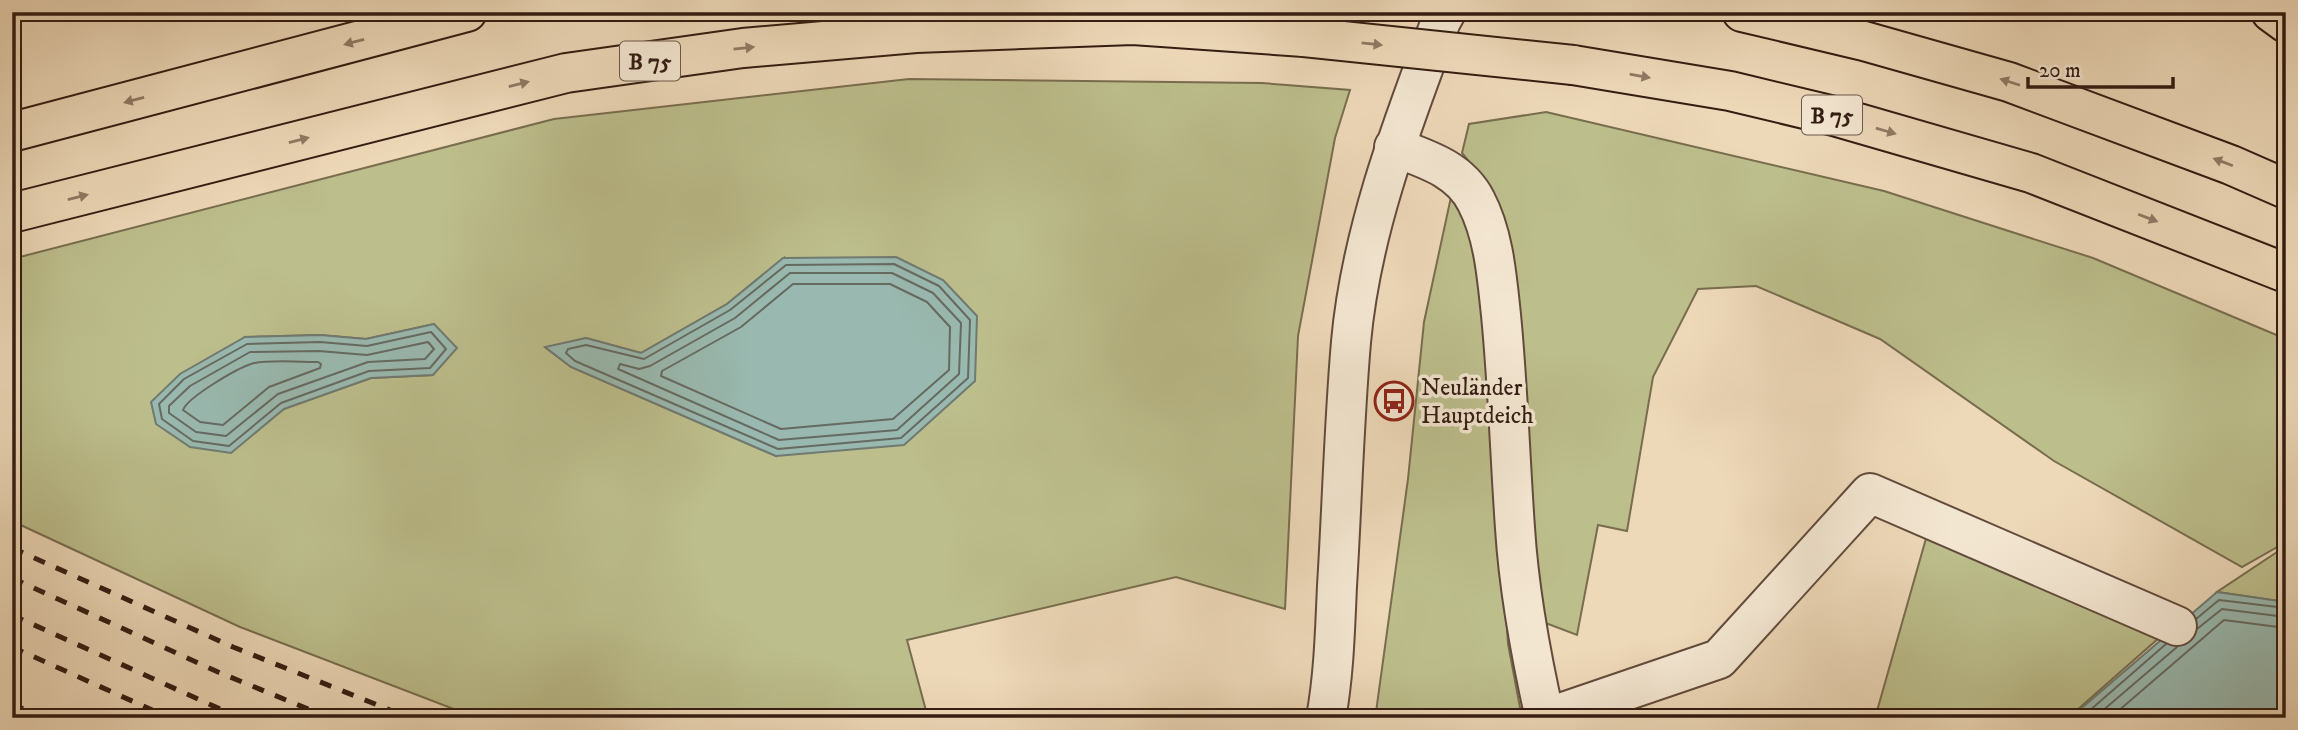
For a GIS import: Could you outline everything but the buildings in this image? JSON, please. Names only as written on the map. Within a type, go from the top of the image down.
[{"type":"main road","points":[[12,132],[467,12]]},
{"type":"main road","points":[[1742,12],[1864,41],[2009,82],[2231,164],[2286,189]]},
{"type":"main road","points":[[2271,12],[2286,23]]},
{"type":"main road","name":"B 75","points":[[12,214],[566,73],[729,50],[916,33],[1133,25],[1304,37],[1573,65],[1743,94],[1834,116],[2005,165],[2286,273]]},
{"type":"street","points":[[1326,718],[1330,697],[1352,340],[1364,263],[1394,147],[1443,15]]},
{"type":"street","points":[[1394,147],[1450,171],[1465,185],[1476,201],[1488,230],[1498,284],[1504,346],[1515,533],[1530,655],[1546,718],[1720,659],[1870,493],[2177,626]]},
{"type":"green space","points":[[909,79],[1262,83],[1350,90],[1335,138],[1298,336],[1285,609],[1176,577],[907,640],[928,718],[477,718],[240,627],[12,521],[12,259],[554,119]],"holes":[[[784,258],[776,456],[571,367],[546,348],[586,338],[641,353],[727,304]],[[434,324],[433,375],[371,378],[283,409],[245,337],[320,335],[366,339]]]},
{"type":"green space","points":[[1546,112],[1884,191],[2093,258],[2286,339],[2286,542],[2242,567],[2054,461],[1880,339],[1756,286],[1698,289],[1653,377],[1627,531],[1598,525],[1577,635],[1535,619],[1503,228],[1488,184],[1462,153],[1469,124]]},
{"type":"green space","points":[[1451,197],[1471,222],[1488,324],[1508,644],[1522,718],[1432,718],[1376,712],[1408,479],[1424,322]]},
{"type":"green space","points":[[1927,535],[2160,637],[2068,718],[1875,718]]},
{"type":"green space","points":[[2286,546],[2286,602],[2217,592]]},
{"type":"water","points":[[896,257],[943,280],[977,316],[975,381],[904,445],[776,456],[571,367],[545,347],[586,338],[641,353],[727,304],[783,258]]},
{"type":"water","points":[[434,324],[457,348],[433,375],[371,378],[284,409],[231,453],[190,447],[156,424],[151,402],[180,374],[245,337],[320,335],[366,339]]},
{"type":"water","points":[[2217,592],[2286,602],[2286,718],[2070,718]]},
{"type":"railway","points":[[12,548],[233,647],[410,718]]},
{"type":"railway","points":[[12,578],[218,672],[330,718]]},
{"type":"railway","points":[[12,615],[240,718]]},
{"type":"railway","points":[[12,647],[170,718]]},
{"type":"railway","points":[[12,704],[44,718]]},
{"type":"place","name":"Neuländer Hauptdeich","points":[[1394,401]]}]
